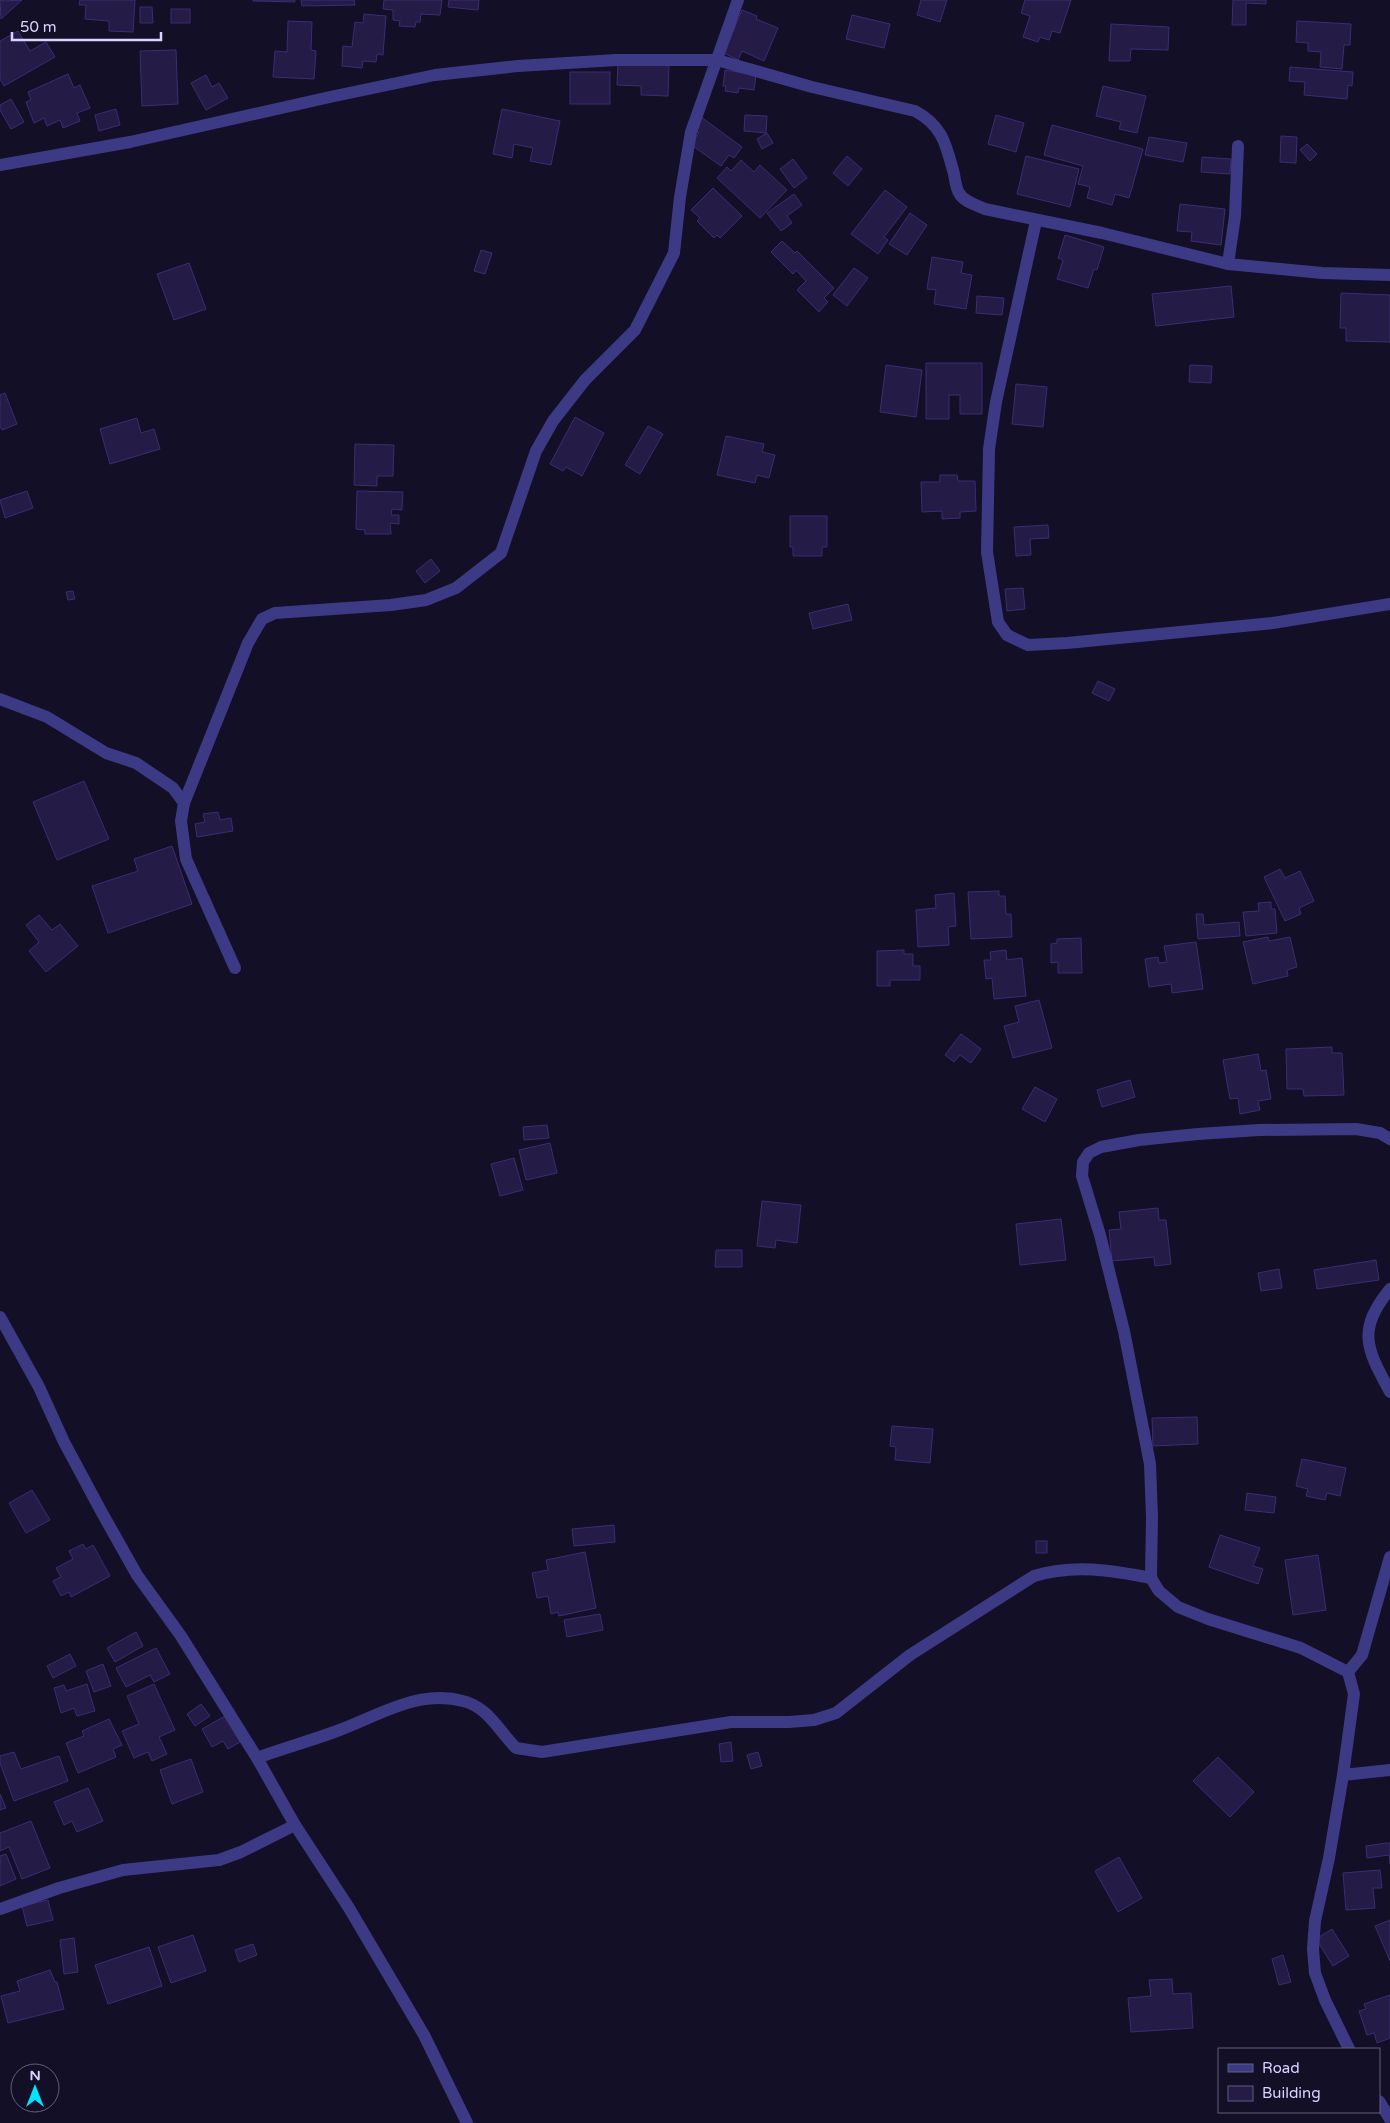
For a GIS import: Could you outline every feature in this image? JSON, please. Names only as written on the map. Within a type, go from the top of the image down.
[{"type":"street","points":[[235,968],[186,859],[181,821],[184,803],[248,643],[262,619],[275,613],[391,605],[426,600],[456,588],[501,553],[536,451],[553,421],[585,380],[635,330],[674,253],[680,197],[691,132],[738,0]]},
{"type":"street","points":[[0,165],[130,142],[330,97],[435,76],[518,66],[607,60],[717,60],[812,87],[915,111],[930,119],[938,128],[948,153],[958,193],[968,202],[985,209],[1036,221],[1102,233],[1228,264],[1322,273],[1390,275]]},
{"type":"street","points":[[1228,264],[1235,216],[1238,146]]},
{"type":"street","points":[[1036,221],[1004,364],[989,449],[987,552],[998,622],[1007,635],[1028,645],[1067,643],[1273,622],[1390,604]]},
{"type":"street","points":[[0,698],[47,717],[106,753],[136,763],[173,788],[184,803]]},
{"type":"street","points":[[1349,2048],[1325,2000],[1315,1973],[1313,1949],[1316,1921],[1343,1775],[1354,1694],[1348,1672],[1301,1648],[1178,1607],[1159,1591],[1151,1578],[1152,1517],[1150,1464],[1124,1332],[1100,1235],[1082,1176],[1083,1162],[1089,1153],[1101,1147],[1139,1140],[1259,1130],[1356,1129],[1380,1133],[1390,1139]]},
{"type":"street","points":[[1390,1289],[1373,1315],[1368,1326],[1367,1339],[1390,1392]]},
{"type":"street","points":[[0,1317],[39,1387],[64,1442],[100,1512],[136,1575],[181,1636],[257,1758],[295,1825],[349,1908],[424,2035],[467,2123]]},
{"type":"street","points":[[1348,1672],[1362,1654],[1390,1557]]},
{"type":"street","points":[[257,1758],[337,1731],[413,1700],[438,1698],[464,1701],[488,1714],[516,1748],[542,1752],[731,1722],[814,1720],[836,1713],[910,1655],[1034,1576],[1049,1571],[1081,1568],[1110,1570],[1151,1578]]},
{"type":"street","points":[[1343,1775],[1390,1770]]},
{"type":"street","points":[[0,1909],[59,1888],[123,1870],[219,1860],[241,1852],[295,1825]]},
{"type":"street","points":[[1380,2103],[1390,2119]]},
{"type":"building","points":[[0,0],[4,1],[22,0],[1,19]]},
{"type":"building","points":[[80,0],[135,0],[133,32],[109,31],[109,21],[85,19],[86,5],[79,5]]},
{"type":"building","points":[[295,0],[295,2],[253,1]]},
{"type":"building","points":[[301,0],[354,0],[355,5],[302,6]]},
{"type":"building","points":[[384,0],[442,0],[440,15],[421,14],[420,22],[416,22],[415,27],[399,26],[400,21],[393,20],[393,10],[383,9]]},
{"type":"building","points":[[449,0],[479,0],[478,10],[448,7]]},
{"type":"building","points":[[921,0],[947,0],[940,22],[917,15]]},
{"type":"building","points":[[1025,0],[1071,0],[1060,33],[1052,31],[1049,40],[1040,37],[1038,42],[1023,37],[1030,16],[1021,13]]},
{"type":"building","points":[[1233,0],[1266,0],[1266,4],[1246,3],[1246,25],[1232,25]]},
{"type":"building","points":[[140,7],[152,7],[153,23],[140,23]]},
{"type":"building","points":[[171,9],[190,9],[190,23],[171,23]]},
{"type":"building","points":[[742,10],[757,16],[756,19],[778,28],[764,61],[742,51],[738,60],[724,53]]},
{"type":"building","points":[[364,14],[386,16],[383,55],[377,54],[376,62],[363,61],[362,68],[342,66],[343,46],[352,47],[355,22],[363,23]]},
{"type":"building","points":[[852,15],[890,24],[884,48],[846,39]]},
{"type":"building","points":[[288,21],[312,22],[311,50],[316,51],[314,79],[273,77],[275,51],[287,52]]},
{"type":"building","points":[[1297,21],[1351,24],[1350,45],[1344,45],[1342,69],[1320,67],[1321,52],[1308,51],[1308,43],[1296,42]]},
{"type":"building","points":[[1111,24],[1169,27],[1168,50],[1131,49],[1130,61],[1109,61]]},
{"type":"building","points":[[18,31],[30,51],[46,42],[55,57],[4,86],[0,79],[0,41]]},
{"type":"building","points":[[176,50],[178,104],[142,106],[140,51]]},
{"type":"building","points":[[618,62],[669,64],[668,96],[641,95],[641,86],[617,85]]},
{"type":"building","points":[[1290,67],[1353,72],[1352,86],[1348,85],[1347,99],[1304,95],[1305,82],[1289,81]]},
{"type":"building","points":[[725,70],[756,75],[754,90],[739,88],[738,93],[725,91],[726,86],[723,86]]},
{"type":"building","points":[[570,72],[610,72],[610,104],[570,104]]},
{"type":"building","points":[[68,74],[74,88],[80,85],[90,108],[77,113],[80,121],[63,128],[60,120],[47,126],[44,118],[34,123],[26,102],[31,100],[28,92]]},
{"type":"building","points":[[206,75],[212,87],[219,83],[228,98],[206,110],[191,83]]},
{"type":"building","points":[[1103,86],[1146,96],[1137,133],[1119,129],[1121,122],[1096,116]]},
{"type":"building","points":[[11,99],[24,122],[11,129],[0,110],[0,105]]},
{"type":"building","points":[[116,109],[120,125],[99,131],[95,115]]},
{"type":"building","points":[[502,109],[560,121],[551,165],[530,161],[533,148],[514,144],[512,158],[493,154]]},
{"type":"building","points":[[745,115],[767,116],[766,133],[744,131]]},
{"type":"building","points":[[996,115],[1024,123],[1016,152],[988,144]]},
{"type":"building","points":[[701,117],[742,147],[734,158],[729,155],[721,166],[690,144],[699,133],[692,129]]},
{"type":"building","points":[[1052,125],[1143,149],[1129,198],[1115,194],[1112,205],[1087,198],[1090,187],[1078,184],[1083,166],[1044,155]]},
{"type":"building","points":[[767,133],[773,143],[762,149],[757,139]]},
{"type":"building","points":[[1281,136],[1297,137],[1296,163],[1280,162]]},
{"type":"building","points":[[1149,137],[1187,143],[1183,162],[1145,155]]},
{"type":"building","points":[[1307,144],[1317,154],[1310,161],[1300,150]]},
{"type":"building","points":[[847,156],[862,169],[848,186],[833,173]]},
{"type":"building","points":[[1026,156],[1079,169],[1070,207],[1017,194]]},
{"type":"building","points":[[1202,157],[1231,159],[1230,174],[1201,172]]},
{"type":"building","points":[[793,159],[807,178],[794,188],[780,169]]},
{"type":"building","points":[[741,160],[754,172],[760,165],[787,190],[760,218],[717,178],[727,167],[731,171]]},
{"type":"building","points":[[713,188],[742,216],[720,238],[717,235],[714,238],[697,221],[700,218],[691,210]]},
{"type":"building","points":[[885,190],[907,207],[884,237],[888,240],[878,254],[851,234]]},
{"type":"building","points":[[794,194],[802,205],[787,216],[792,223],[781,231],[767,213]]},
{"type":"building","points":[[1180,204],[1225,209],[1221,245],[1191,241],[1192,232],[1177,231]]},
{"type":"building","points":[[910,213],[927,225],[907,255],[889,244]]},
{"type":"building","points":[[1065,235],[1104,247],[1097,270],[1094,269],[1088,288],[1057,279],[1063,260],[1058,258]]},
{"type":"building","points":[[782,241],[795,253],[797,251],[834,288],[824,298],[828,302],[819,312],[797,290],[806,281],[796,270],[793,274],[771,252]]},
{"type":"building","points":[[481,250],[492,253],[485,274],[474,271]]},
{"type":"building","points":[[932,257],[963,262],[961,273],[972,275],[966,309],[934,304],[936,290],[927,289]]},
{"type":"building","points":[[189,263],[206,309],[174,320],[157,274]]},
{"type":"building","points":[[854,268],[868,278],[847,306],[833,295]]},
{"type":"building","points":[[1231,286],[1234,317],[1156,326],[1152,294]]},
{"type":"building","points":[[1341,293],[1390,295],[1390,342],[1346,341],[1346,328],[1340,328]]},
{"type":"building","points":[[977,296],[1004,298],[1002,315],[976,313]]},
{"type":"building","points":[[926,363],[982,363],[982,414],[960,414],[960,395],[949,395],[949,419],[926,419]]},
{"type":"building","points":[[886,365],[922,370],[916,417],[880,412]]},
{"type":"building","points":[[1190,365],[1212,366],[1211,383],[1189,382]]},
{"type":"building","points":[[1016,384],[1047,387],[1043,427],[1012,424]]},
{"type":"building","points":[[5,393],[17,424],[2,430],[0,426],[0,395]]},
{"type":"building","points":[[575,417],[604,433],[582,476],[566,467],[563,471],[550,464]]},
{"type":"building","points":[[137,418],[141,433],[154,429],[160,449],[110,464],[100,429]]},
{"type":"building","points":[[648,426],[663,434],[640,474],[625,465]]},
{"type":"building","points":[[726,436],[764,444],[762,452],[775,455],[769,478],[757,475],[755,483],[717,475]]},
{"type":"building","points":[[355,444],[394,445],[393,476],[377,476],[377,486],[354,485]]},
{"type":"building","points":[[940,475],[957,475],[958,481],[975,481],[976,511],[960,512],[960,518],[942,519],[942,511],[922,512],[921,482],[940,482]]},
{"type":"building","points":[[27,491],[33,508],[5,518],[0,500]]},
{"type":"building","points":[[357,491],[403,492],[402,510],[392,509],[391,515],[399,515],[399,524],[390,523],[391,534],[365,534],[365,530],[356,529]]},
{"type":"building","points":[[790,516],[827,516],[827,547],[822,547],[822,556],[793,556],[793,547],[790,547]]},
{"type":"building","points":[[1048,525],[1049,538],[1030,539],[1031,555],[1016,556],[1014,527]]},
{"type":"building","points":[[431,559],[440,571],[425,583],[416,571]]},
{"type":"building","points":[[1023,588],[1025,609],[1007,611],[1005,589]]},
{"type":"building","points":[[73,591],[75,599],[68,600],[66,592]]},
{"type":"building","points":[[848,604],[852,620],[813,629],[809,613]]},
{"type":"building","points":[[1098,681],[1115,689],[1109,701],[1092,693]]},
{"type":"building","points":[[84,781],[109,839],[57,860],[33,802]]},
{"type":"building","points":[[218,812],[220,820],[231,818],[233,831],[197,837],[195,824],[205,822],[203,814]]},
{"type":"building","points":[[172,846],[192,904],[108,933],[92,886],[138,871],[134,859]]},
{"type":"building","points":[[1280,869],[1285,878],[1300,871],[1314,901],[1299,908],[1301,914],[1285,921],[1264,877]]},
{"type":"building","points":[[999,891],[999,896],[1005,896],[1006,914],[1011,914],[1012,937],[971,939],[968,892]]},
{"type":"building","points":[[954,893],[956,926],[948,927],[949,945],[918,947],[916,910],[936,908],[935,895]]},
{"type":"building","points":[[1271,902],[1271,909],[1275,909],[1277,933],[1246,936],[1243,912],[1259,911],[1258,903]]},
{"type":"building","points":[[1196,914],[1203,914],[1204,925],[1239,922],[1240,936],[1198,939]]},
{"type":"building","points":[[39,915],[52,930],[60,924],[78,946],[46,972],[29,951],[39,942],[26,925]]},
{"type":"building","points":[[1268,937],[1269,941],[1290,937],[1297,967],[1287,970],[1288,976],[1253,984],[1243,942]]},
{"type":"building","points":[[1081,938],[1082,973],[1058,973],[1058,962],[1051,963],[1051,944],[1057,943],[1057,939]]},
{"type":"building","points":[[1196,942],[1203,989],[1172,993],[1171,984],[1149,987],[1145,959],[1158,957],[1159,963],[1167,962],[1164,946]]},
{"type":"building","points":[[904,950],[904,954],[913,954],[913,966],[920,966],[920,980],[890,980],[890,986],[877,986],[877,951]]},
{"type":"building","points":[[1006,950],[1007,960],[1022,958],[1026,996],[994,999],[992,978],[986,979],[984,960],[991,960],[990,952]]},
{"type":"building","points":[[1039,1000],[1052,1048],[1013,1058],[1004,1026],[1019,1022],[1015,1006]]},
{"type":"building","points":[[961,1034],[981,1049],[971,1063],[960,1055],[954,1062],[945,1055]]},
{"type":"building","points":[[1332,1047],[1332,1053],[1342,1053],[1344,1095],[1304,1096],[1303,1089],[1287,1089],[1286,1049]]},
{"type":"building","points":[[1258,1054],[1261,1071],[1266,1070],[1271,1099],[1258,1101],[1260,1110],[1240,1114],[1238,1098],[1230,1099],[1223,1060]]},
{"type":"building","points":[[1130,1080],[1135,1097],[1102,1107],[1097,1090]]},
{"type":"building","points":[[1035,1087],[1057,1099],[1045,1122],[1022,1109]]},
{"type":"building","points":[[547,1125],[549,1138],[524,1140],[523,1127]]},
{"type":"building","points":[[550,1143],[557,1173],[526,1180],[519,1150]]},
{"type":"building","points":[[514,1158],[523,1190],[500,1196],[491,1164]]},
{"type":"building","points":[[762,1201],[801,1205],[797,1243],[776,1240],[775,1248],[757,1246]]},
{"type":"building","points":[[1158,1208],[1159,1220],[1166,1220],[1171,1264],[1155,1266],[1154,1257],[1112,1261],[1109,1230],[1121,1229],[1119,1212]]},
{"type":"building","points":[[1061,1219],[1066,1260],[1020,1265],[1016,1224]]},
{"type":"building","points":[[716,1250],[742,1250],[742,1267],[715,1267]]},
{"type":"building","points":[[1376,1260],[1379,1280],[1317,1289],[1314,1270]]},
{"type":"building","points":[[1279,1269],[1282,1288],[1261,1291],[1258,1273]]},
{"type":"building","points":[[1197,1417],[1198,1444],[1153,1446],[1152,1418]]},
{"type":"building","points":[[892,1426],[933,1429],[930,1463],[895,1460],[896,1447],[890,1446]]},
{"type":"building","points":[[1302,1459],[1346,1468],[1340,1496],[1327,1493],[1325,1500],[1306,1496],[1308,1489],[1296,1486]]},
{"type":"building","points":[[32,1490],[50,1520],[26,1533],[9,1503]]},
{"type":"building","points":[[1247,1493],[1276,1497],[1274,1513],[1245,1510]]},
{"type":"building","points":[[614,1525],[615,1542],[574,1546],[572,1529]]},
{"type":"building","points":[[1220,1535],[1260,1548],[1253,1566],[1263,1569],[1258,1584],[1209,1567]]},
{"type":"building","points":[[1036,1541],[1047,1541],[1047,1553],[1036,1553]]},
{"type":"building","points":[[83,1544],[86,1549],[93,1545],[110,1576],[71,1597],[69,1592],[61,1596],[53,1581],[61,1577],[56,1568],[73,1559],[69,1551]]},
{"type":"building","points":[[585,1552],[596,1608],[559,1616],[558,1612],[551,1614],[548,1596],[537,1598],[532,1573],[548,1570],[546,1560]]},
{"type":"building","points":[[1318,1555],[1326,1610],[1293,1615],[1285,1560]]},
{"type":"building","points":[[600,1614],[603,1630],[567,1637],[564,1620]]},
{"type":"building","points":[[136,1632],[143,1646],[115,1662],[107,1648]]},
{"type":"building","points":[[156,1648],[170,1674],[154,1682],[150,1675],[126,1687],[116,1668]]},
{"type":"building","points":[[70,1654],[76,1666],[53,1678],[47,1666]]},
{"type":"building","points":[[103,1664],[111,1686],[94,1692],[86,1671]]},
{"type":"building","points":[[87,1684],[95,1711],[77,1716],[74,1708],[61,1713],[54,1688],[64,1685],[66,1691]]},
{"type":"building","points":[[154,1684],[175,1730],[159,1737],[167,1754],[152,1761],[148,1752],[134,1758],[122,1731],[139,1724],[127,1696]]},
{"type":"building","points":[[201,1704],[210,1716],[195,1726],[187,1714]]},
{"type":"building","points":[[225,1716],[240,1742],[228,1749],[223,1741],[212,1747],[202,1729]]},
{"type":"building","points":[[109,1719],[122,1745],[113,1749],[116,1757],[78,1773],[66,1743],[84,1736],[82,1731]]},
{"type":"building","points":[[731,1742],[733,1761],[721,1762],[719,1744]]},
{"type":"building","points":[[14,1752],[21,1769],[59,1756],[68,1781],[14,1801],[0,1763],[0,1756]]},
{"type":"building","points":[[758,1752],[762,1766],[751,1769],[747,1755]]},
{"type":"building","points":[[1218,1757],[1254,1792],[1230,1817],[1193,1781]]},
{"type":"building","points":[[191,1759],[203,1792],[172,1804],[160,1770]]},
{"type":"building","points":[[88,1788],[103,1821],[77,1832],[72,1821],[64,1825],[54,1802]]},
{"type":"building","points":[[0,1794],[6,1808],[0,1810]]},
{"type":"building","points":[[31,1821],[50,1868],[22,1879],[9,1847],[0,1851],[0,1833]]},
{"type":"building","points":[[1390,1843],[1390,1864],[1389,1855],[1367,1858],[1366,1846]]},
{"type":"building","points":[[6,1854],[16,1879],[0,1886],[0,1856]]},
{"type":"building","points":[[1119,1857],[1142,1898],[1118,1912],[1095,1871]]},
{"type":"building","points":[[1380,1870],[1382,1888],[1373,1888],[1375,1908],[1346,1910],[1343,1873]]},
{"type":"building","points":[[48,1900],[53,1920],[27,1926],[22,1906]]},
{"type":"building","points":[[1390,1920],[1390,1961],[1375,1926]]},
{"type":"building","points":[[1332,1929],[1349,1956],[1333,1966],[1316,1939]]},
{"type":"building","points":[[193,1935],[206,1971],[171,1983],[158,1947]]},
{"type":"building","points":[[74,1938],[78,1972],[64,1974],[60,1940]]},
{"type":"building","points":[[253,1944],[257,1955],[239,1962],[235,1950]]},
{"type":"building","points":[[149,1947],[162,1986],[108,2004],[95,1965]]},
{"type":"building","points":[[1283,1955],[1291,1982],[1279,1985],[1272,1959]]},
{"type":"building","points":[[50,1970],[55,1982],[57,1982],[64,2009],[8,2023],[1,1996],[20,1991],[17,1981]]},
{"type":"building","points":[[1172,1979],[1173,1994],[1191,1993],[1193,2028],[1131,2032],[1128,1998],[1151,1996],[1149,1980]]},
{"type":"building","points":[[1390,1995],[1390,2038],[1377,2043],[1374,2033],[1367,2035],[1359,2011],[1366,2009],[1364,2004]]}]
